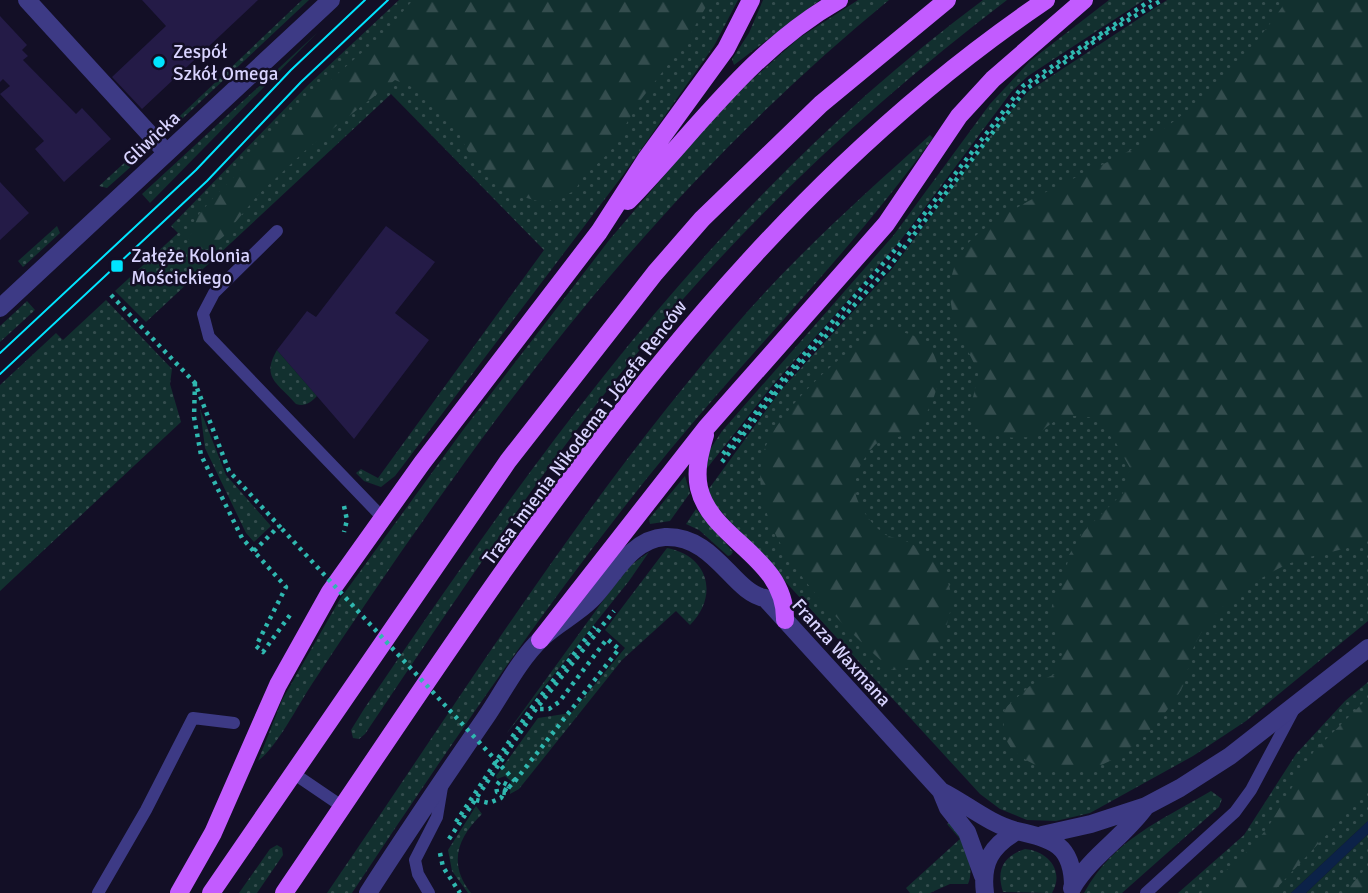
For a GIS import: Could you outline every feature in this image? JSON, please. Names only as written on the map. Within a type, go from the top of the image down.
[{"type":"main road","points":[[179,893],[213,834],[278,685],[330,592],[382,517],[601,228],[646,159],[726,48],[751,0]]},
{"type":"main road","points":[[601,228],[659,169],[739,76],[782,38],[839,0]]},
{"type":"main road","name":"Trasa imienia Nikodema i Józefa Renców","points":[[211,893],[508,461],[655,273],[702,219],[781,141],[895,39],[947,0]]},
{"type":"main road","name":"Trasa imienia Nikodema i Józefa Renców","points":[[284,893],[525,541],[618,416],[702,312],[853,156],[949,72],[1046,0]]},
{"type":"main road","points":[[540,640],[706,428],[886,224],[959,116],[993,79],[1084,0]]},
{"type":"main road","points":[[706,428],[699,457],[699,490],[709,509],[779,585],[785,601],[785,620]]},
{"type":"street","points":[[27,0],[166,152]]},
{"type":"street","name":"Gliwicka","points":[[0,308],[331,0]]},
{"type":"street","name":"Franza Waxmana","points":[[540,640],[590,601],[638,546],[652,538],[678,538],[701,548],[729,569],[753,596],[765,598],[941,791]]},
{"type":"street","points":[[368,893],[540,640]]},
{"type":"street","points":[[941,791],[971,806],[986,818],[1017,831],[1042,835],[1091,824],[1146,806],[1230,756],[1368,648]]},
{"type":"street","points":[[941,791],[948,808],[967,832],[984,885]]},
{"type":"street","points":[[1071,890],[1093,859],[1128,832],[1146,806]]},
{"type":"street","points":[[984,885],[990,853],[1017,831]]},
{"type":"street","points":[[1042,835],[1065,853],[1073,874],[1071,890]]},
{"type":"lane","points":[[277,231],[214,293],[203,314],[209,337],[382,517]]},
{"type":"lane","points":[[1146,893],[1236,812],[1251,790],[1295,706]]},
{"type":"lane","points":[[98,893],[146,810],[193,718],[234,723]]},
{"type":"lane","points":[[293,773],[343,807]]},
{"type":"lane","points":[[429,893],[418,874],[415,860],[437,817],[444,778]]},
{"type":"path","points":[[1151,0],[1023,86],[886,263],[779,383],[719,463],[786,380],[890,267],[1026,89],[1108,32],[1162,0]]},
{"type":"path","points":[[111,295],[195,383],[229,471],[515,781]]},
{"type":"path","points":[[195,383],[194,417],[201,455],[242,538],[286,587],[256,646],[263,652],[295,608]]},
{"type":"path","points":[[339,498],[347,520],[342,543]]},
{"type":"path","points":[[254,551],[281,528]]},
{"type":"path","points":[[318,575],[326,565]]},
{"type":"path","points":[[438,853],[533,709],[615,605]]},
{"type":"path","points":[[476,800],[489,803],[501,798],[508,785],[500,781],[496,789],[501,793],[506,793],[619,649],[607,639],[559,702],[549,709],[533,709]]},
{"type":"path","points":[[431,861],[476,800],[533,709]]},
{"type":"path","points":[[438,853],[443,867],[460,893]]},
{"type":"green space","points":[[302,0],[309,0],[167,133],[163,132]]},
{"type":"green space","points":[[399,0],[738,0],[714,46],[623,175],[395,476],[381,487],[364,481],[356,473],[361,469],[378,478],[544,250],[391,94],[146,322],[115,291],[178,233],[171,226],[308,85]]},
{"type":"green space","points":[[413,0],[710,0],[685,43],[639,102],[610,152],[582,178],[575,191],[544,203],[510,193],[490,179],[467,150],[457,129],[424,99],[419,90],[395,80],[307,149],[258,195],[224,236],[208,249],[194,249],[188,241],[199,214],[318,91],[383,34]]},
{"type":"green space","points":[[763,0],[820,0],[734,65],[732,59],[749,33]]},
{"type":"green space","points":[[858,0],[889,0],[766,109],[708,167],[600,288],[498,417],[450,483],[363,608],[280,736],[258,761],[282,700],[340,599],[463,430],[610,239],[728,101],[799,38]]},
{"type":"green space","points":[[983,0],[1007,0],[921,68],[798,178],[721,257],[640,349],[517,511],[365,734],[359,739],[353,738],[351,730],[364,709],[500,513],[570,419],[643,328],[720,239],[801,155],[889,75]]},
{"type":"green space","points":[[1109,0],[1144,0],[1028,76],[1012,91],[900,241],[771,387],[704,472],[709,451],[722,431],[893,236],[990,104],[1030,61]]},
{"type":"green space","points":[[1167,0],[1368,0],[1368,621],[1246,721],[1193,756],[1090,813],[1056,821],[1027,820],[1000,809],[980,794],[716,506],[708,490],[781,390],[892,269],[1003,119],[1029,91]]},
{"type":"green space","points":[[1287,0],[1368,0],[1368,541],[1296,561],[1250,586],[1223,607],[1205,626],[1193,649],[1181,690],[1168,710],[1134,745],[1114,759],[1092,768],[1070,772],[1047,769],[1023,758],[1011,748],[1005,737],[1005,708],[1031,685],[1055,674],[1062,654],[1049,613],[1064,580],[1069,555],[1082,533],[1123,493],[1130,468],[1116,443],[1095,418],[1068,416],[1056,420],[1035,437],[1014,438],[991,433],[969,414],[979,372],[964,344],[953,314],[950,284],[954,269],[961,253],[973,238],[992,223],[1041,194],[1136,147],[1201,100],[1238,63]]},
{"type":"green space","points":[[317,33],[150,203],[142,194]]},
{"type":"green space","points":[[930,135],[933,138],[838,258],[703,411],[627,503],[466,723],[352,893],[327,893],[528,596],[634,450],[748,311],[791,265]]},
{"type":"green space","points":[[145,144],[144,155],[107,188],[99,186]]},
{"type":"green space","points":[[57,226],[60,233],[23,267],[18,261]]},
{"type":"green space","points":[[106,300],[172,369],[170,384],[181,422],[0,591],[0,385],[56,333],[63,340]]},
{"type":"green space","points":[[27,301],[35,310],[0,342],[0,326]]},
{"type":"green space","points":[[878,330],[904,333],[922,340],[934,355],[938,366],[938,379],[931,405],[917,426],[904,435],[877,443],[866,456],[856,477],[856,495],[865,513],[885,535],[918,547],[935,561],[947,579],[951,600],[944,633],[934,651],[915,665],[892,670],[848,629],[803,578],[784,550],[770,522],[762,493],[761,464],[766,446],[776,427],[826,371]]},
{"type":"green space","points":[[277,350],[317,396],[310,402],[296,404],[273,379],[272,359]]},
{"type":"green space","points":[[200,409],[226,475],[271,526],[254,542],[246,533],[205,448]]},
{"type":"green space","points":[[685,476],[690,493],[670,521],[650,524],[649,519]]},
{"type":"green space","points":[[696,509],[733,552],[731,555],[728,556],[699,530],[686,524]]},
{"type":"green space","points":[[667,548],[681,552],[700,568],[707,590],[699,614],[690,625],[676,611],[622,660],[519,789],[510,794],[511,781],[505,776],[497,779],[496,776],[538,718],[571,713],[625,648],[605,630]]},
{"type":"green space","points":[[649,552],[629,581],[507,733],[610,591],[631,565]]},
{"type":"green space","points":[[1368,682],[1368,821],[1291,893],[1178,893],[1244,835],[1296,754],[1345,701]]},
{"type":"green space","points":[[1368,698],[1368,791],[1272,893],[1201,893],[1251,848],[1268,827],[1314,751]]},
{"type":"green space","points":[[1211,791],[1222,799],[1219,807],[1122,893],[1084,893],[1123,845],[1156,822]]},
{"type":"green space","points":[[476,806],[482,814],[461,842],[458,862],[464,882],[471,893],[468,893],[452,871],[448,850]]},
{"type":"green space","points":[[947,824],[959,835],[967,852],[970,869],[968,884],[950,884],[930,893],[910,893],[906,888],[960,839]]},
{"type":"green space","points":[[1368,834],[1368,893],[1306,893]]},
{"type":"green space","points":[[277,845],[282,848],[283,855],[257,893],[239,893],[270,849]]},
{"type":"green space","points":[[1025,849],[1041,854],[1052,863],[1056,885],[1052,893],[1003,892],[1000,877],[1003,865],[1011,856]]},
{"type":"green space","points":[[1368,866],[1368,893],[1344,893]]},
{"type":"water","points":[[1368,821],[1368,834],[1306,893],[1291,893]]},
{"type":"building","points":[[142,0],[258,0],[142,109],[112,77],[166,26]]},
{"type":"building","points":[[0,16],[27,45],[22,50],[28,56],[23,60],[76,114],[82,108],[111,139],[64,182],[35,149],[44,141],[0,94],[10,86],[3,79],[0,82]]},
{"type":"building","points":[[0,182],[29,213],[0,240]]},
{"type":"building","points":[[386,226],[435,262],[395,313],[429,340],[354,439],[277,350],[307,311],[316,317]]},
{"type":"tram line","points":[[0,353],[196,170],[291,70],[365,0]]},
{"type":"tram line","points":[[0,374],[207,181],[301,82],[388,0]]},
{"type":"place","name":"Zespół Szkół Omega","points":[[159,62]]},
{"type":"place","name":"Załęże Kolonia Mościckiego","points":[[117,266]]}]
